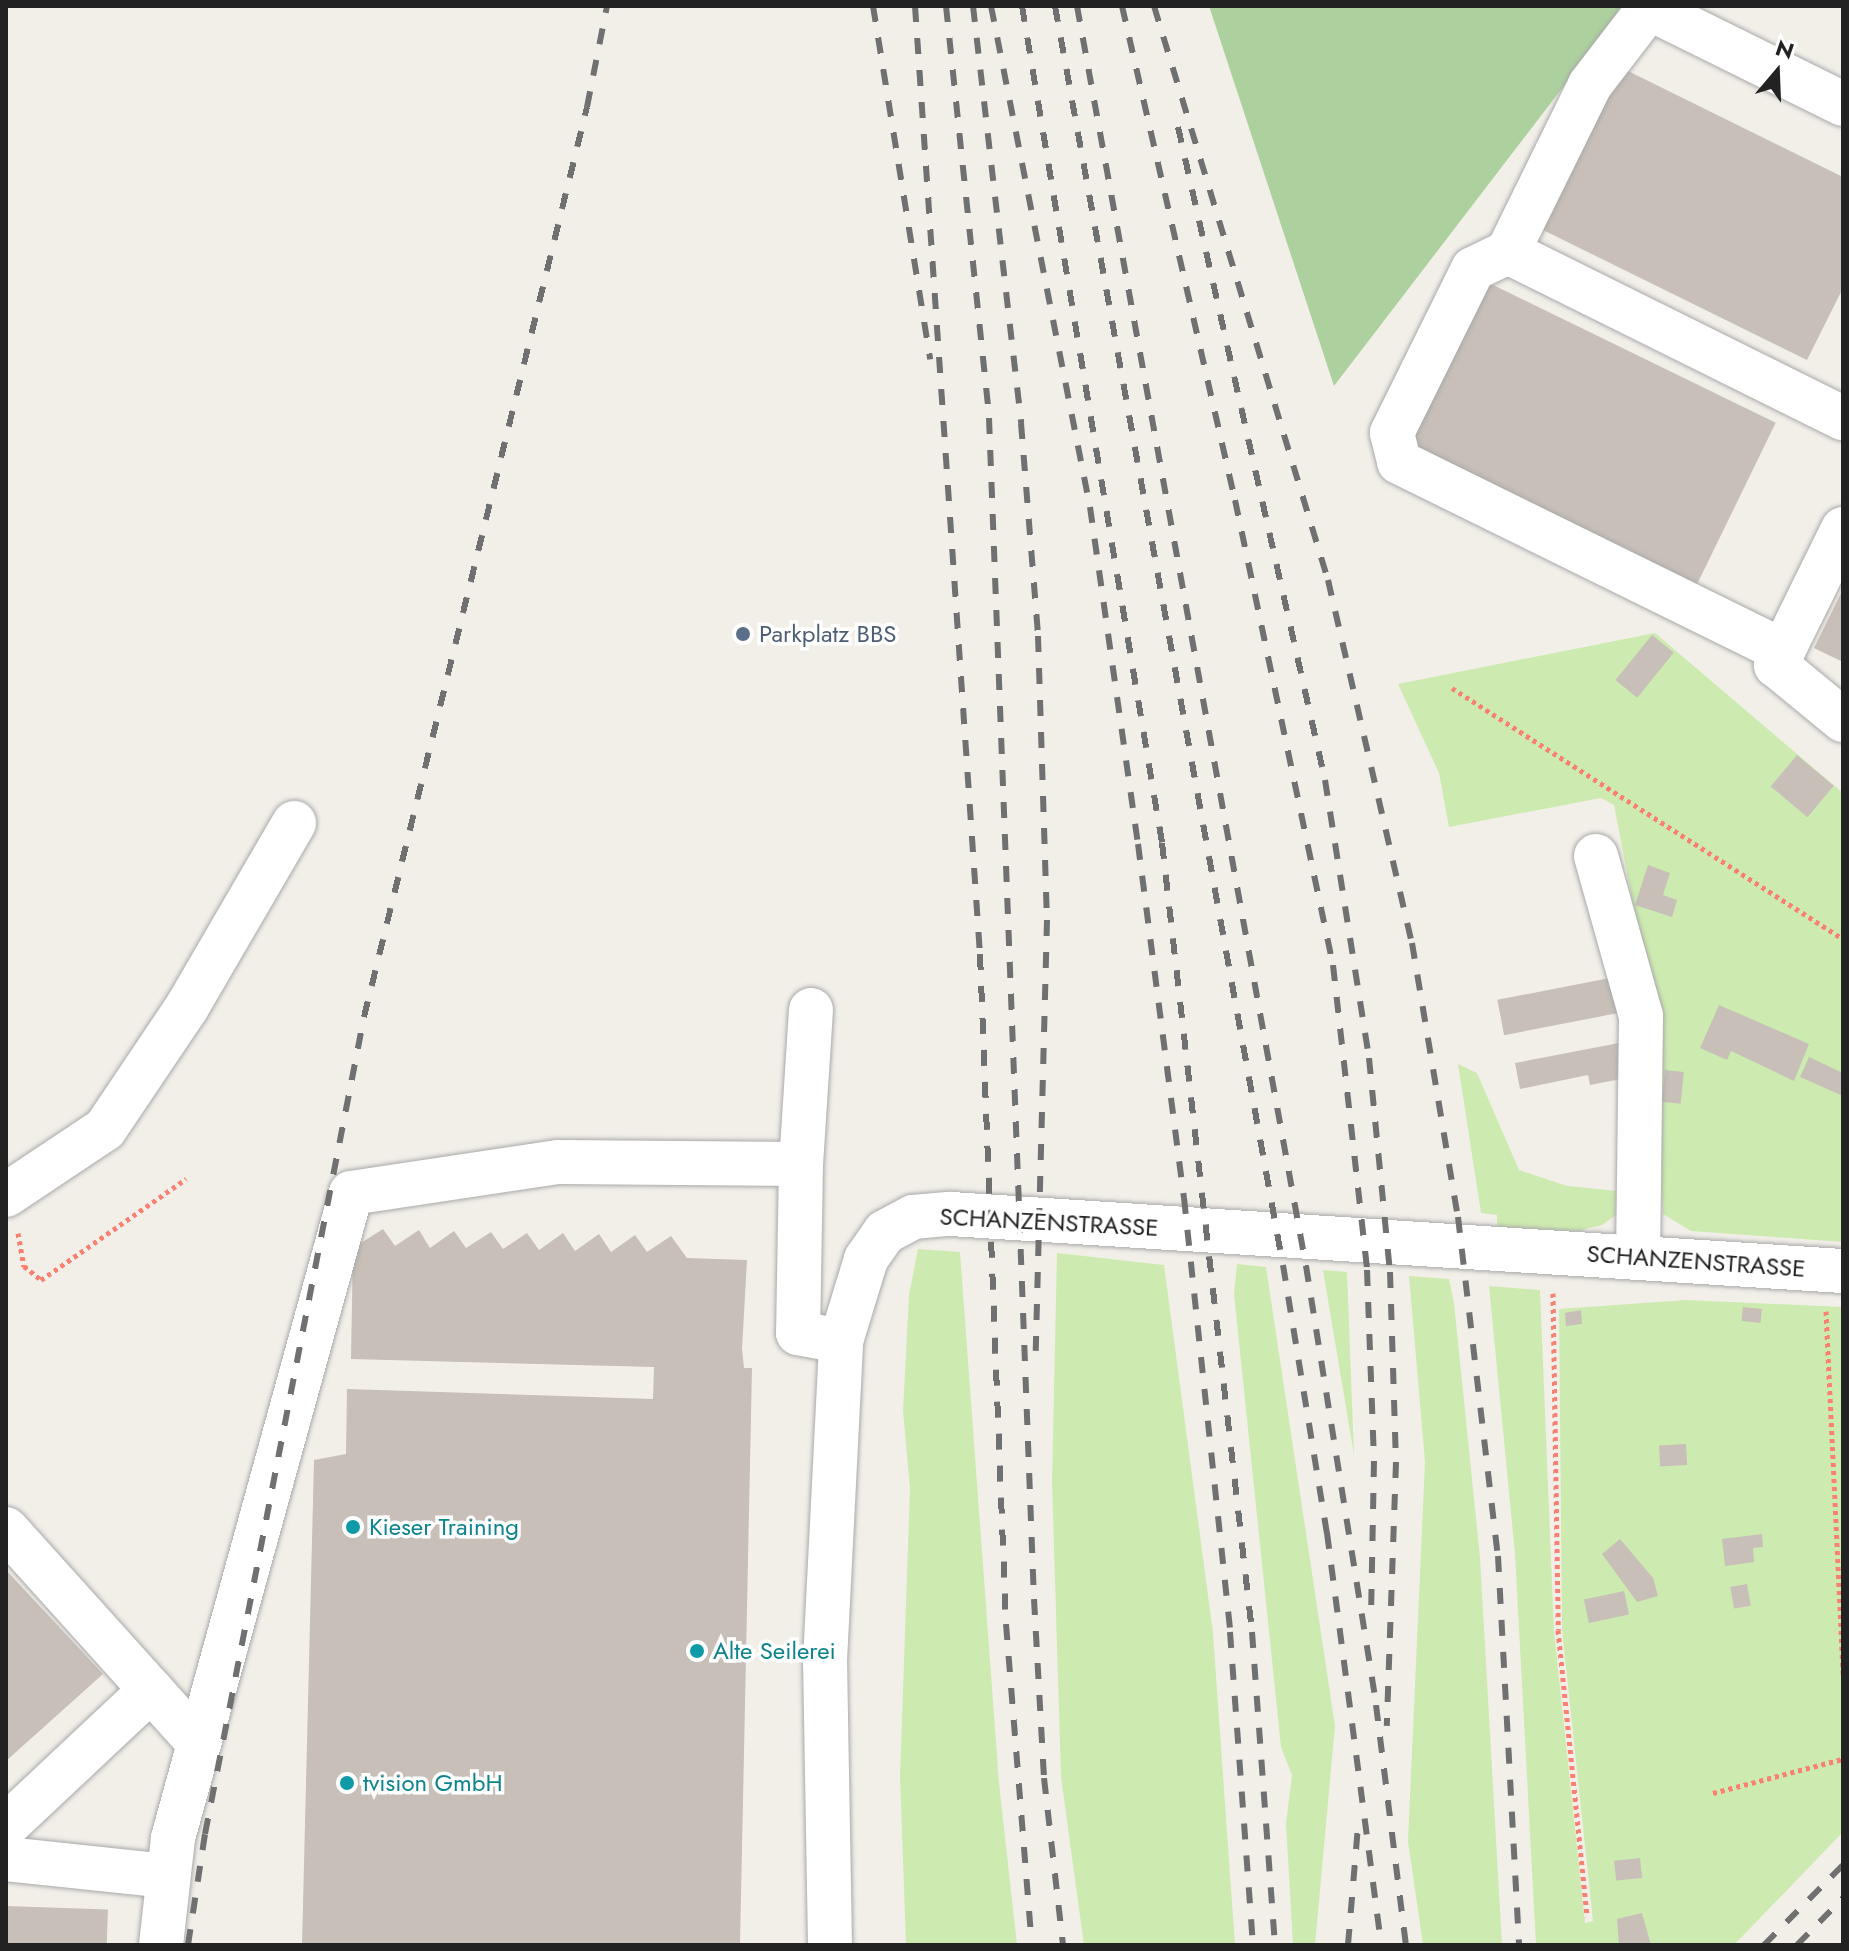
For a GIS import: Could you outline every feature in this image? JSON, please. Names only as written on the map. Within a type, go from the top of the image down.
[{"type":"street","points":[[1783,651],[1399,462],[1392,433],[1473,269],[1508,252],[1590,85],[1649,8],[1843,104]]},
{"type":"street","points":[[1508,252],[1843,418]]},
{"type":"street","points":[[1843,529],[1776,665],[1843,720]]},
{"type":"street","points":[[9,1194],[105,1129],[187,1007],[294,823]]},
{"type":"street","points":[[1596,856],[1641,1016],[1638,1257]]},
{"type":"street","points":[[811,1010],[801,1164],[798,1333],[841,1341]]},
{"type":"street","points":[[161,1945],[173,1838],[351,1193],[558,1162],[801,1164]]},
{"type":"street","name":"SCHANZENSTRASSE","points":[[830,1945],[825,1661],[841,1341],[866,1259],[885,1232],[913,1217],[966,1215],[1836,1270]]},
{"type":"street","points":[[6,1529],[199,1743]]},
{"type":"street","points":[[6,1826],[151,1690]]},
{"type":"street","points":[[6,1859],[168,1876]]},
{"type":"path","points":[[1452,688],[1843,939]]},
{"type":"path","points":[[9,1194],[24,1266],[41,1280],[186,1179]]},
{"type":"path","points":[[1555,1252],[1558,1630],[1587,1917]]},
{"type":"path","points":[[1836,1270],[1830,1466],[1843,1678]]},
{"type":"path","points":[[1713,1793],[1843,1759]]},
{"type":"green space","points":[[1209,6],[1625,6],[1334,386]]},
{"type":"green space","points":[[1655,633],[1843,793],[1843,1242],[1691,1231],[1663,1214],[1654,1013],[1614,805],[1601,798],[1449,827],[1439,773],[1398,684]]},
{"type":"green space","points":[[1458,1064],[1477,1073],[1519,1170],[1567,1186],[1627,1192],[1616,1215],[1602,1225],[1578,1231],[1497,1228],[1497,1215],[1481,1213]]},
{"type":"green space","points":[[918,1249],[960,1252],[999,1783],[1017,1945],[906,1945],[900,1776],[910,1488],[903,1411],[909,1295]]},
{"type":"green space","points":[[1057,1253],[1164,1265],[1213,1633],[1235,1945],[1084,1945],[1061,1777],[1052,1482]]},
{"type":"green space","points":[[1237,1264],[1266,1267],[1335,1726],[1315,1945],[1293,1945],[1286,1824],[1292,1775],[1281,1747],[1234,1294]]},
{"type":"green space","points":[[1323,1270],[1347,1272],[1354,1455]]},
{"type":"green space","points":[[1409,1276],[1449,1279],[1454,1303],[1480,1557],[1502,1945],[1423,1945],[1408,1841],[1425,1462]]},
{"type":"green space","points":[[1489,1286],[1540,1290],[1554,1631],[1585,1923],[1593,1921],[1562,1630],[1559,1309],[1686,1300],[1843,1307],[1843,1832],[1734,1945],[1536,1945],[1515,1554]]},
{"type":"building","points":[[1622,68],[1843,177],[1843,288],[1807,360],[1543,230]]},
{"type":"building","points":[[1489,283],[1776,423],[1697,584],[1411,444]]},
{"type":"building","points":[[1843,589],[1843,662],[1814,648]]},
{"type":"building","points":[[1652,635],[1674,653],[1637,698],[1615,680]]},
{"type":"building","points":[[1797,755],[1834,786],[1807,817],[1771,786]]},
{"type":"building","points":[[1648,865],[1670,873],[1663,895],[1677,900],[1672,917],[1635,905]]},
{"type":"building","points":[[1620,976],[1627,1011],[1504,1035],[1497,1000]]},
{"type":"building","points":[[1719,1005],[1809,1044],[1794,1081],[1731,1051],[1727,1060],[1700,1048]]},
{"type":"building","points":[[1619,1043],[1626,1078],[1590,1085],[1588,1075],[1520,1089],[1515,1063]]},
{"type":"building","points":[[1809,1057],[1843,1073],[1843,1096],[1800,1077]]},
{"type":"building","points":[[1665,1070],[1684,1072],[1681,1104],[1662,1102]]},
{"type":"building","points":[[383,1229],[395,1246],[419,1230],[430,1248],[454,1231],[466,1248],[491,1232],[503,1249],[527,1233],[539,1250],[563,1233],[575,1251],[599,1234],[611,1252],[635,1235],[647,1252],[671,1236],[687,1258],[747,1260],[742,1349],[744,1368],[752,1368],[740,1945],[302,1945],[314,1460],[346,1454],[347,1389],[653,1399],[654,1367],[351,1359],[353,1248]]},
{"type":"building","points":[[1743,1307],[1762,1309],[1760,1323],[1742,1321]]},
{"type":"building","points":[[1581,1310],[1582,1324],[1566,1326],[1565,1313]]},
{"type":"building","points":[[1686,1444],[1687,1465],[1660,1466],[1659,1445]]},
{"type":"building","points":[[1762,1534],[1763,1547],[1753,1548],[1754,1562],[1725,1566],[1722,1539]]},
{"type":"building","points":[[1620,1539],[1653,1578],[1658,1596],[1637,1602],[1602,1554]]},
{"type":"building","points":[[6,1570],[103,1674],[6,1761]]},
{"type":"building","points":[[1747,1584],[1751,1606],[1734,1609],[1730,1587]]},
{"type":"building","points":[[1624,1591],[1629,1614],[1589,1623],[1584,1600]]},
{"type":"building","points":[[1640,1858],[1642,1878],[1616,1881],[1614,1861]]},
{"type":"building","points":[[6,1906],[108,1910],[107,1945],[6,1945]]},
{"type":"building","points":[[1642,1913],[1651,1945],[1619,1945],[1617,1919]]},
{"type":"railway","points":[[188,1945],[205,1834],[364,1017],[587,107],[607,6]]},
{"type":"railway","points":[[873,6],[930,359]]},
{"type":"railway","points":[[915,6],[980,954],[1006,1624],[1032,1945]]},
{"type":"railway","points":[[946,6],[989,418],[1034,1599],[1044,1778],[1063,1945]]},
{"type":"railway","points":[[973,6],[1021,423],[1038,636],[1047,920],[1036,1351]]},
{"type":"railway","points":[[991,6],[1090,507],[1138,844],[1184,1198],[1230,1632],[1253,1945]]},
{"type":"railway","points":[[1022,6],[1162,843],[1252,1632],[1275,1945]]},
{"type":"railway","points":[[1055,6],[1283,1265],[1327,1533],[1381,1945]]},
{"type":"railway","points":[[1077,6],[1306,1266],[1376,1705],[1406,1945]]},
{"type":"railway","points":[[1122,6],[1235,500],[1333,965],[1367,1270],[1374,1461],[1371,1614]]},
{"type":"railway","points":[[1154,6],[1328,580],[1412,943],[1458,1217],[1498,1556],[1519,1945]]},
{"type":"railway","points":[[1178,127],[1325,780],[1369,1058],[1390,1272],[1396,1462],[1387,1726]]},
{"type":"railway","points":[[1348,1945],[1358,1825]]},
{"type":"railway","points":[[1764,1945],[1843,1865]]},
{"type":"railway","points":[[1797,1945],[1843,1898]]},
{"type":"place","name":"Parkplatz BBS","points":[[743,634]]},
{"type":"place","name":"Kieser Training","points":[[353,1527]]},
{"type":"place","name":"Alte Seilerei","points":[[697,1651]]},
{"type":"place","name":"tvision GmbH","points":[[347,1783]]}]
